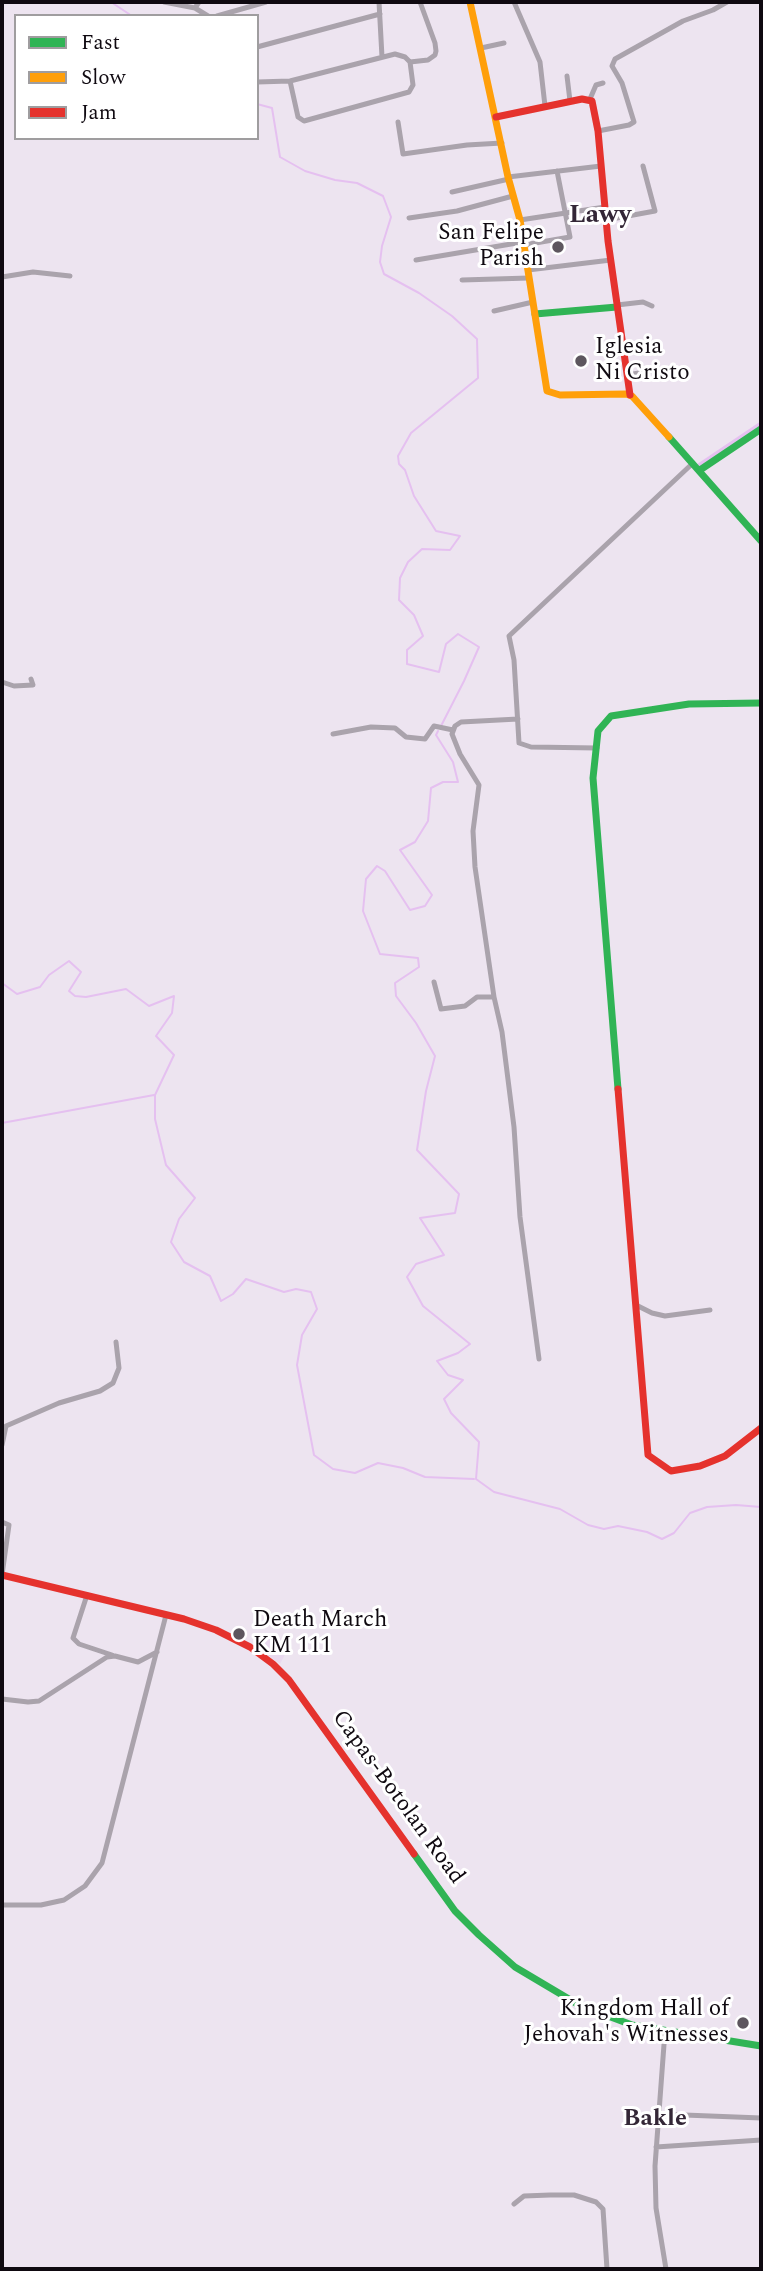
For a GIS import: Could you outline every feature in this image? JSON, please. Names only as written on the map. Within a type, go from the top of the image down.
[{"type":"main road","points":[[470,2],[508,178],[520,219],[547,391],[560,395],[630,395]]},
{"type":"main road","points":[[496,117],[590,99],[598,131],[606,220],[630,395],[761,541]]},
{"type":"main road","points":[[535,314],[617,306]]},
{"type":"main road","points":[[700,470],[761,429]]},
{"type":"main road","points":[[761,702],[689,704],[671,709],[615,715],[606,719],[600,727],[593,778],[647,1450],[650,1458],[671,1471],[725,1456],[761,1428]]},
{"type":"main road","name":"Capas-Botolan Road","points":[[2,1575],[201,1625],[232,1637],[259,1653],[282,1672],[447,1900],[502,1956],[529,1976],[579,2004],[632,2025],[761,2046]]},
{"type":"street","points":[[164,2],[195,8],[205,14]]},
{"type":"street","points":[[195,8],[199,2]]},
{"type":"street","points":[[224,14],[266,2]]},
{"type":"street","points":[[379,2],[382,57]]},
{"type":"street","points":[[259,82],[290,81],[382,57],[401,55],[410,62],[428,60],[435,55],[435,43],[420,2]]},
{"type":"street","points":[[514,2],[540,62],[545,106]]},
{"type":"street","points":[[598,131],[634,122],[622,83],[612,66],[613,61],[683,21],[727,2]]},
{"type":"street","points":[[259,46],[380,15]]},
{"type":"street","points":[[481,48],[504,43]]},
{"type":"street","points":[[290,81],[298,117],[304,121],[411,91],[413,85],[410,62]]},
{"type":"street","points":[[567,76],[570,101]]},
{"type":"street","points":[[590,99],[596,85],[603,83]]},
{"type":"street","points":[[398,122],[403,155],[467,145],[502,143]]},
{"type":"street","points":[[452,192],[508,178],[601,166]]},
{"type":"street","points":[[606,220],[655,211],[643,166]]},
{"type":"street","points":[[416,260],[570,237],[556,171]]},
{"type":"street","points":[[409,218],[457,211],[513,196]]},
{"type":"street","points":[[520,219],[605,207]]},
{"type":"street","points":[[462,280],[529,274],[611,260]]},
{"type":"street","points":[[2,277],[33,272],[70,276]]},
{"type":"street","points":[[494,312],[533,302]]},
{"type":"street","points":[[617,306],[643,302],[652,306]]},
{"type":"street","points":[[627,375],[663,369]]},
{"type":"street","points":[[597,748],[522,745],[517,740],[518,719],[510,634],[693,463]]},
{"type":"street","points":[[2,682],[33,685],[31,679]]},
{"type":"street","points":[[453,730],[461,722],[518,719]]},
{"type":"street","points":[[333,734],[370,727],[395,728],[406,737],[425,739],[433,727],[453,730]]},
{"type":"street","points":[[453,730],[455,745],[479,785],[473,845],[494,997],[502,1032],[514,1127],[520,1217],[539,1359]]},
{"type":"street","points":[[434,982],[441,1009],[465,1006],[477,997],[494,997]]},
{"type":"street","points":[[635,1304],[665,1316],[710,1310]]},
{"type":"street","points":[[2,1445],[6,1426],[59,1403],[107,1388],[113,1383],[119,1368],[116,1342]]},
{"type":"street","points":[[2,1522],[9,1525],[2,1575]]},
{"type":"street","points":[[87,1595],[73,1637],[79,1644],[138,1662],[156,1652]]},
{"type":"street","points":[[2,1905],[41,1905],[64,1899],[85,1886],[102,1863],[166,1615]]},
{"type":"street","points":[[2,1699],[39,1701],[99,1661],[115,1656]]},
{"type":"street","points":[[665,2031],[656,2147],[656,2208],[666,2269]]},
{"type":"street","points":[[659,2114],[761,2118]]},
{"type":"street","points":[[656,2147],[761,2140]]},
{"type":"street","points":[[514,2204],[524,2196],[550,2195],[574,2195],[596,2202],[603,2209],[607,2269]]},
{"type":"shaded area","points":[[263,1633],[272,1640],[277,1636],[290,1645],[280,1664],[257,1647]]},
{"type":"waterway","points":[[111,2],[129,14]]},
{"type":"waterway","points":[[259,105],[272,108],[280,157],[305,171],[357,183],[383,196],[391,217],[380,262],[384,274],[419,293],[452,316],[477,339],[478,378],[411,433],[398,456],[414,496],[436,531],[460,536],[450,550],[422,549],[408,562],[400,578],[399,600],[414,615],[423,636],[407,650],[407,664],[439,672],[446,644],[458,634],[479,647],[441,726]]},
{"type":"waterway","points":[[700,465],[761,424]]},
{"type":"waterway","points":[[438,731],[436,735],[453,762],[458,782],[443,782],[431,788],[428,821],[415,842],[400,850],[432,895],[425,906],[410,910],[385,871],[377,866],[366,879],[363,911],[380,954],[418,958],[419,967],[395,983],[396,996],[435,1056],[426,1091],[417,1150],[459,1194],[455,1213],[420,1218],[444,1255],[416,1264],[407,1277],[423,1306],[470,1344],[458,1353],[437,1361],[448,1375],[463,1380],[444,1399],[451,1413],[479,1442],[476,1479],[494,1492],[560,1509],[588,1525],[604,1529],[618,1526],[647,1532],[662,1539],[674,1533],[690,1513],[707,1507],[761,1507]]},
{"type":"waterway","points":[[2,983],[17,994],[40,987],[49,975],[69,961],[81,972],[69,991],[75,996],[86,997],[126,989],[149,1006],[174,996],[172,1013],[156,1036],[174,1055],[155,1095],[155,1119],[166,1165],[195,1198],[179,1219],[171,1242],[184,1262],[210,1276],[221,1301],[233,1294],[246,1279],[284,1292],[296,1289],[311,1292],[317,1309],[302,1335],[297,1365],[314,1455],[333,1469],[355,1473],[378,1463],[403,1468],[425,1477],[474,1479]]},
{"type":"waterway","points":[[2,1123],[154,1095]]},
{"type":"traffic: fast","points":[[535,314],[617,307]]},
{"type":"traffic: fast","points":[[700,470],[761,429]]},
{"type":"traffic: fast","points":[[669,437],[761,541]]},
{"type":"traffic: fast","points":[[618,1089],[593,778],[598,731],[611,716],[689,704],[761,703]]},
{"type":"traffic: fast","points":[[414,1854],[455,1911],[479,1935],[515,1967],[579,2005],[632,2025],[761,2046]]},
{"type":"traffic: slow","points":[[470,2],[520,220],[547,391],[560,395],[632,396],[669,437]]},
{"type":"traffic: jam","points":[[496,117],[582,99],[592,101],[598,131],[608,241],[630,395]]},
{"type":"traffic: jam","points":[[618,1089],[648,1455],[671,1471],[700,1466],[725,1456],[761,1428]]},
{"type":"traffic: jam","points":[[2,1575],[184,1619],[216,1630],[250,1647],[289,1680],[414,1854]]},
{"type":"place","name":"San Felipe Parish","points":[[558,247]]},
{"type":"place","name":"Iglesia Ni Cristo","points":[[581,361]]},
{"type":"place","name":"Death March KM 111","points":[[239,1634]]},
{"type":"place","name":"Kingdom Hall of Jehovah's Witnesses","points":[[743,2023]]},
{"type":"district","name":"Lawy","points":[[600,217]]},
{"type":"district","name":"Bakle","points":[[655,2120]]}]
